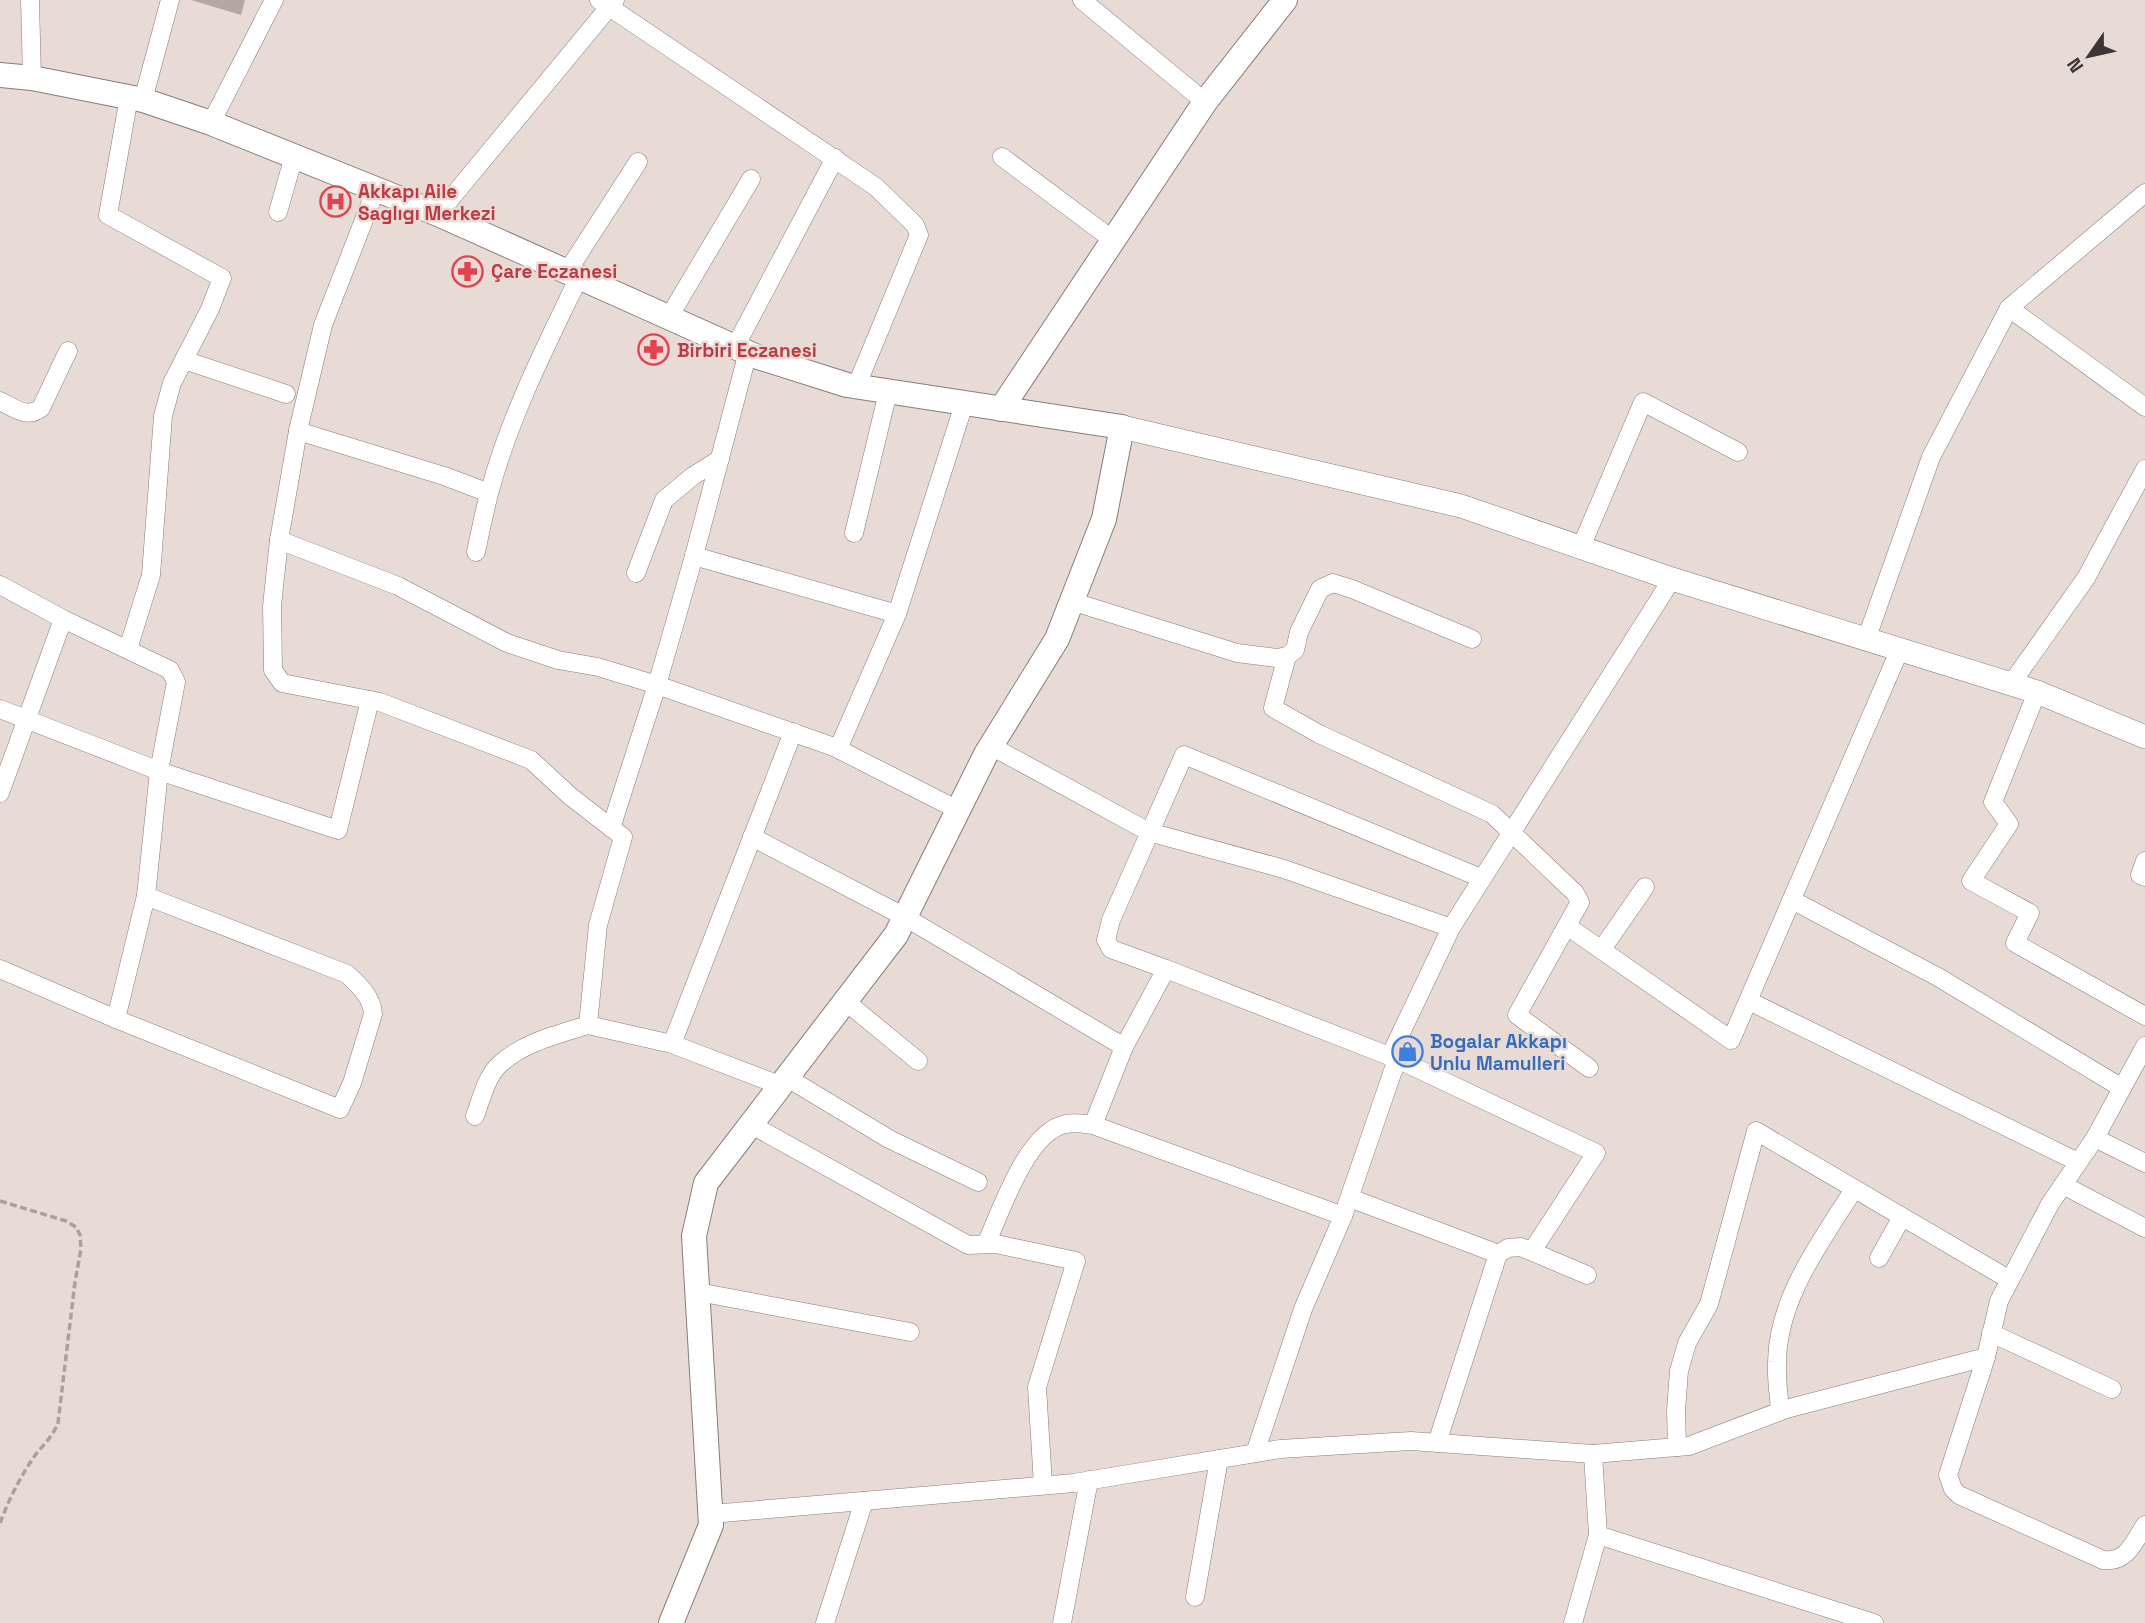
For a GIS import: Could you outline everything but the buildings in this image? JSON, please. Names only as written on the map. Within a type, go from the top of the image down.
[{"type":"main road","points":[[1001,409],[1205,102],[1285,0]]},
{"type":"main road","points":[[0,75],[32,78],[136,99],[211,123],[438,214],[741,349],[856,387],[1122,428],[1104,519],[1057,639],[991,746],[896,935],[706,1183],[694,1236],[711,1525],[671,1623]]},
{"type":"street","points":[[30,0],[32,78]]},
{"type":"street","points":[[128,649],[151,575],[163,416],[172,383],[222,278],[108,215],[136,99],[170,0]]},
{"type":"street","points":[[211,123],[274,0]]},
{"type":"street","points":[[1082,0],[1205,102]]},
{"type":"street","points":[[438,214],[608,2],[876,187],[915,225],[919,235],[856,387]]},
{"type":"street","points":[[278,212],[294,156]]},
{"type":"street","points":[[1002,157],[1113,240]]},
{"type":"street","points":[[611,828],[657,685],[694,556],[720,459],[741,349],[835,158]]},
{"type":"street","points":[[476,552],[489,493],[511,427],[573,274],[638,162]]},
{"type":"street","points":[[669,317],[751,179]]},
{"type":"street","points":[[376,189],[323,324],[298,432],[279,540],[272,606],[271,654],[276,677],[282,683],[370,700],[531,760],[570,796],[623,837],[598,925],[588,1025]]},
{"type":"street","points":[[1866,640],[1931,457],[2009,308],[2145,194]]},
{"type":"street","points":[[2009,308],[2145,407]]},
{"type":"street","points":[[0,401],[26,414],[34,414],[41,408],[68,351]]},
{"type":"street","points":[[184,360],[286,394]]},
{"type":"street","points":[[854,533],[888,392]]},
{"type":"street","points":[[1581,547],[1643,402],[1738,453]]},
{"type":"street","points":[[838,749],[897,614],[964,404]]},
{"type":"street","points":[[1122,428],[1461,506],[1672,579],[2037,692],[2145,737]]},
{"type":"street","points":[[298,432],[444,476],[489,493]]},
{"type":"street","points":[[636,573],[664,500],[693,476],[720,459]]},
{"type":"street","points":[[2011,684],[2086,578],[2145,469]]},
{"type":"street","points":[[279,540],[398,586],[507,643],[558,660],[598,667],[657,685],[838,749],[958,810]]},
{"type":"street","points":[[694,556],[897,614]]},
{"type":"street","points":[[1255,1453],[1303,1309],[1350,1198],[1394,1058],[1451,928],[1672,579]]},
{"type":"street","points":[[1072,601],[1237,653],[1277,659],[1295,650],[1300,632],[1320,589],[1333,583],[1472,639]]},
{"type":"street","points":[[0,585],[63,619],[170,670],[176,682],[159,771],[146,895],[116,1019]]},
{"type":"street","points":[[0,793],[63,619]]},
{"type":"street","points":[[1567,926],[1731,1040],[1900,649]]},
{"type":"street","points":[[1287,656],[1273,708],[1319,734],[1492,814],[1575,893],[1580,902],[1517,1015],[1589,1068]]},
{"type":"street","points":[[2037,692],[1993,802],[2010,824],[1971,881],[2029,913],[2015,943],[2145,1016]]},
{"type":"street","points":[[0,709],[159,771],[338,830],[370,700]]},
{"type":"street","points":[[672,1044],[793,732]]},
{"type":"street","points":[[991,746],[1149,832],[1284,869],[1451,928]]},
{"type":"street","points":[[1481,878],[1184,755],[1111,920],[1106,940],[1111,949],[1394,1058],[1596,1153],[1532,1251]]},
{"type":"street","points":[[752,837],[905,917],[1124,1047]]},
{"type":"street","points":[[2145,861],[2140,875],[2145,877]]},
{"type":"street","points":[[1602,949],[1645,887]]},
{"type":"street","points":[[0,969],[340,1109],[352,1083],[373,1014],[373,1005],[367,995],[347,974],[146,895]]},
{"type":"street","points":[[1792,900],[1938,977],[2122,1088]]},
{"type":"street","points":[[1093,1125],[1124,1047],[1166,969]]},
{"type":"street","points":[[1749,1001],[2078,1162]]},
{"type":"street","points":[[845,1002],[918,1060]]},
{"type":"street","points":[[475,1116],[489,1079],[498,1066],[527,1046],[588,1025],[672,1044],[783,1082],[889,1139],[978,1182]]},
{"type":"street","points":[[2145,1046],[2095,1138],[2049,1204],[1998,1301],[1986,1357],[1948,1475],[1949,1482],[1958,1495],[2103,1560],[2121,1559],[2145,1525]]},
{"type":"street","points":[[750,1124],[968,1245],[996,1244],[1076,1261],[1037,1387],[1043,1485]]},
{"type":"street","points":[[986,1244],[1027,1154],[1042,1136],[1065,1124],[1093,1125],[1343,1216]]},
{"type":"street","points":[[1677,1447],[1679,1371],[1687,1343],[1709,1304],[1756,1131],[2010,1280]]},
{"type":"street","points":[[2095,1138],[2145,1163]]},
{"type":"street","points":[[2063,1185],[2145,1228]]},
{"type":"street","points":[[1780,1411],[1776,1361],[1782,1324],[1791,1294],[1854,1189]]},
{"type":"street","points":[[1350,1198],[1498,1254]]},
{"type":"street","points":[[1879,1258],[1902,1217]]},
{"type":"street","points":[[1437,1443],[1498,1254],[1508,1248],[1521,1247],[1587,1275]]},
{"type":"street","points":[[698,1292],[910,1332]]},
{"type":"street","points":[[1991,1333],[2112,1389]]},
{"type":"street","points":[[711,1514],[1089,1480],[1280,1449],[1397,1442],[1593,1454],[1689,1446],[1780,1411],[1986,1357]]},
{"type":"street","points":[[1573,1623],[1598,1535],[1593,1454]]},
{"type":"street","points":[[1195,1597],[1219,1459]]},
{"type":"street","points":[[1062,1623],[1089,1480]]},
{"type":"street","points":[[825,1623],[864,1501]]},
{"type":"street","points":[[1598,1535],[1874,1623]]},
{"type":"path","points":[[0,1201],[66,1221],[76,1227],[80,1235],[81,1250],[58,1423],[52,1436],[25,1471],[0,1523]]},
{"type":"place","name":"Akkapı Aile Saglıgı Merkezi","points":[[335,202]]},
{"type":"place","name":"Çare Eczanesi","points":[[468,271]]},
{"type":"place","name":"Birbiri Eczanesi","points":[[654,350]]},
{"type":"place","name":"Bogalar Akkapı Unlu Mamulleri","points":[[1407,1052]]}]
